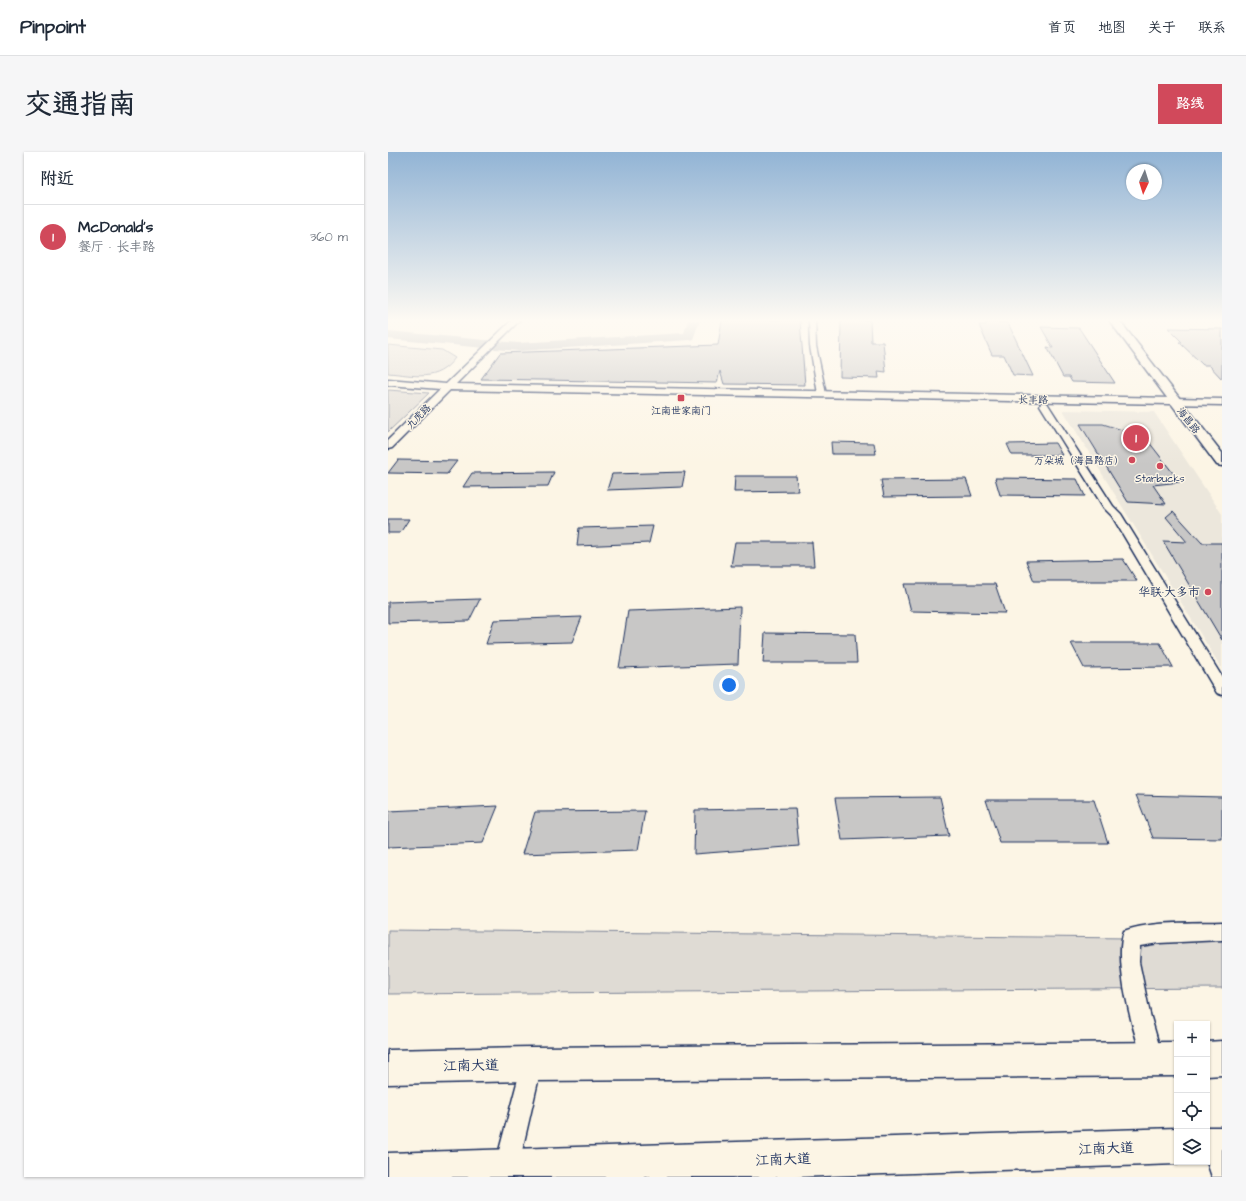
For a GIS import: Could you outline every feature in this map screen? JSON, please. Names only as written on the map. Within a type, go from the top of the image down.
[{"type":"highway","points":[[1210,1058],[1222,1058]]},
{"type":"highway","name":"江南大道","points":[[388,1067],[532,1064],[1165,1059]]},
{"type":"highway","name":"江南大道","points":[[388,1172],[505,1173],[1174,1146]]},
{"type":"main road","name":"海昌路","points":[[1152,368],[1179,401],[1222,462]]},
{"type":"main road","points":[[1155,368],[1179,401],[1222,449]]},
{"type":"street","name":"九虎路","points":[[388,446],[467,368]]},
{"type":"street","points":[[817,368],[822,394]]},
{"type":"street","name":"长丰路","points":[[388,382],[447,387],[1222,402]]},
{"type":"street","points":[[1044,405],[1109,508],[1116,514],[1222,689]]},
{"type":"street","points":[[1165,1059],[1140,1014],[1130,962],[1131,938],[1159,934],[1222,931]]},
{"type":"street","points":[[505,1173],[532,1064]]},
{"type":"shaded area","points":[[388,368],[445,368],[433,374],[424,376],[388,373]]},
{"type":"shaded area","points":[[388,390],[429,393],[388,432]]},
{"type":"shaded area","points":[[1063,410],[1154,412],[1222,514],[1222,669]]},
{"type":"shaded area","points":[[388,930],[1222,939],[1222,988],[388,994]]},
{"type":"building","points":[[489,368],[804,368],[805,385],[724,384],[720,371],[717,383],[481,379]]},
{"type":"building","points":[[840,368],[886,368],[886,372],[878,371],[879,378],[840,377]]},
{"type":"building","points":[[1010,368],[1029,368],[1033,376],[1013,375]]},
{"type":"building","points":[[1058,368],[1105,368],[1115,383],[1072,382],[1069,377],[1063,377]]},
{"type":"building","points":[[1212,368],[1222,368],[1222,379]]},
{"type":"building","name":"万朵城（海昌路店）","points":[[1080,424],[1103,424],[1145,437],[1180,482],[1153,485],[1166,504],[1128,502]]},
{"type":"building","points":[[831,442],[874,443],[876,454],[832,454]]},
{"type":"building","points":[[1055,443],[1062,455],[1012,455],[1007,444]]},
{"type":"building","points":[[398,460],[457,461],[447,474],[388,473]]},
{"type":"building","points":[[554,472],[548,486],[463,487],[472,473]]},
{"type":"building","points":[[685,472],[682,487],[607,490],[612,474]]},
{"type":"building","points":[[735,476],[796,476],[798,491],[734,492]]},
{"type":"building","points":[[995,478],[1077,479],[1085,496],[1000,495]]},
{"type":"building","points":[[966,479],[972,496],[884,497],[881,480]]},
{"type":"building","name":"华联·大多市","points":[[1173,511],[1202,543],[1222,543],[1222,640],[1163,541],[1187,542],[1166,517]]},
{"type":"building","points":[[388,519],[409,519],[400,533],[388,533]]},
{"type":"building","points":[[653,526],[649,543],[577,546],[579,528]]},
{"type":"building","points":[[735,542],[812,542],[814,566],[731,566]]},
{"type":"building","points":[[1123,559],[1137,581],[1034,581],[1026,561]]},
{"type":"building","points":[[904,584],[995,584],[1005,613],[911,611]]},
{"type":"building","points":[[480,599],[469,621],[388,623],[388,602]]},
{"type":"building","points":[[740,607],[738,664],[619,668],[628,611]]},
{"type":"building","points":[[582,617],[572,642],[486,644],[494,620]]},
{"type":"building","points":[[765,633],[855,634],[857,663],[763,663]]},
{"type":"building","points":[[1071,643],[1160,643],[1173,667],[1084,668]]},
{"type":"building","points":[[1136,795],[1222,797],[1222,839],[1153,838]]},
{"type":"building","points":[[940,797],[949,836],[842,840],[835,798]]},
{"type":"building","points":[[986,800],[1094,800],[1108,843],[1000,843]]},
{"type":"building","points":[[498,806],[483,843],[388,847],[388,811]]},
{"type":"building","points":[[795,808],[799,846],[694,854],[695,810]]},
{"type":"building","points":[[645,811],[638,850],[522,854],[535,812]]},
{"type":"place","name":"江南世家南门","points":[[681,398]]},
{"type":"place","name":"McDonald's","points":[[1136,438]]},
{"type":"place","name":"万朵城（海昌路店）","points":[[1132,460]]},
{"type":"place","name":"Starbucks","points":[[1160,466]]},
{"type":"place","name":"华联·大多市","points":[[1208,592]]}]
